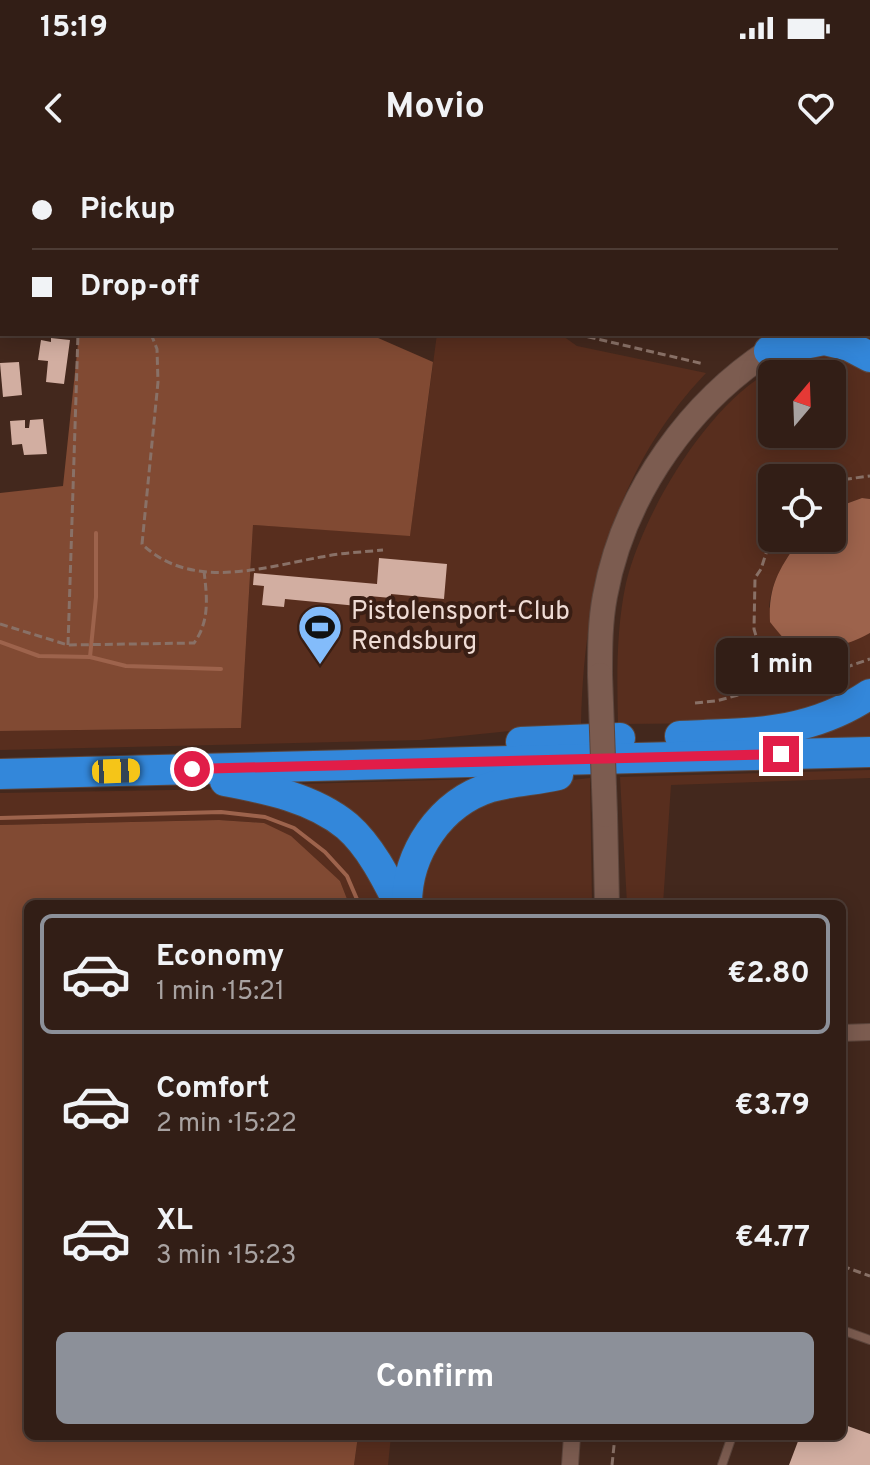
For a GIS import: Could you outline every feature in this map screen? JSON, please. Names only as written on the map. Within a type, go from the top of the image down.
[{"type":"highway","points":[[860,336],[870,357]]},
{"type":"highway","points":[[769,351],[824,340],[849,346],[870,357]]},
{"type":"highway","points":[[365,766],[407,752],[553,739],[768,733],[816,722],[870,694]]},
{"type":"highway","points":[[0,774],[870,752]]},
{"type":"highway","points":[[407,900],[407,882],[414,860],[435,824],[451,809],[489,788],[634,757]]},
{"type":"highway","points":[[168,770],[270,790],[304,801],[348,827],[388,881],[397,900]]},
{"type":"main road","points":[[607,900],[600,634],[607,585],[627,521],[646,483],[670,446],[711,399],[769,351],[794,336]]},
{"type":"street","points":[[846,1033],[870,1032]]},
{"type":"street","points":[[570,1465],[572,1440]]},
{"type":"lane","points":[[846,1331],[870,1340]]},
{"type":"lane","points":[[722,1465],[731,1440]]},
{"type":"path","points":[[68,645],[78,336]]},
{"type":"path","points":[[152,336],[157,349],[158,382],[142,544],[175,567],[217,573],[249,571],[333,555],[383,550]]},
{"type":"path","points":[[585,336],[704,364]]},
{"type":"path","points":[[846,479],[870,476]]},
{"type":"path","points":[[766,552],[755,578],[754,629],[760,650],[770,665],[786,678],[798,679],[870,659]]},
{"type":"path","points":[[0,624],[68,645],[194,643],[204,629],[207,596],[204,571]]},
{"type":"path","points":[[695,703],[716,701],[780,684],[786,678]]},
{"type":"path","points":[[846,1267],[870,1276]]},
{"type":"path","points":[[612,1465],[615,1440]]},
{"type":"shaded area","points":[[79,336],[374,336],[433,362],[410,536],[253,525],[241,728],[0,731],[0,493],[63,486]]},
{"type":"shaded area","points":[[437,336],[563,336],[577,346],[706,373],[674,411],[648,451],[626,492],[610,536],[597,581],[589,627],[581,724],[421,740],[0,750],[0,731],[241,728],[253,525],[410,535]]},
{"type":"shaded area","points":[[838,355],[870,368],[870,499],[862,498],[846,504],[846,464],[758,464],[758,552],[791,552],[780,570],[769,607],[802,650],[829,648],[870,633],[870,682],[828,706],[739,723],[618,724],[617,671],[626,583],[646,526],[661,496],[699,438],[721,412],[758,380],[758,448],[846,448],[846,360],[801,360]]},
{"type":"shaded area","points":[[862,498],[870,499],[870,633],[824,649],[798,648],[770,622],[773,587],[791,552],[846,552],[846,504]]},
{"type":"shaded area","points":[[870,703],[870,740],[747,742]]},
{"type":"shaded area","points":[[870,770],[870,778],[671,785],[663,900],[627,900],[620,777]]},
{"type":"shaded area","points":[[590,778],[592,900],[419,900],[424,862],[465,808],[545,783]]},
{"type":"shaded area","points":[[474,779],[401,886],[301,784]]},
{"type":"shaded area","points":[[230,789],[276,798],[349,843],[384,900],[347,900],[340,881],[264,823],[219,820],[0,825],[0,793]]},
{"type":"shaded area","points":[[219,820],[264,823],[291,836],[340,881],[347,900],[24,900],[24,1440],[357,1440],[354,1465],[0,1465],[0,825]]},
{"type":"shaded area","points":[[357,1440],[391,1440],[388,1465],[354,1465]]},
{"type":"building","points":[[51,338],[70,340],[64,384],[46,382],[48,361],[38,360],[41,340],[51,342]]},
{"type":"building","points":[[19,362],[22,395],[3,397],[0,363]]},
{"type":"building","points":[[43,419],[47,454],[24,455],[22,444],[12,445],[10,421],[25,420],[25,428],[29,428],[30,420]]},
{"type":"building","points":[[379,558],[447,564],[444,599],[391,594],[391,598],[369,596],[368,607],[285,599],[284,607],[262,605],[264,586],[253,585],[254,573],[377,584]]},
{"type":"building","points":[[846,1425],[870,1434],[870,1465],[789,1465],[798,1440],[846,1440]]},
{"type":"waterway","points":[[0,642],[39,656],[90,657],[96,597],[96,533]]},
{"type":"waterway","points":[[90,657],[126,666],[221,669]]},
{"type":"waterway","points":[[0,818],[221,812],[265,817],[294,828],[325,852],[347,876],[357,900]]},
{"type":"place","name":"Pistolensport-Club Rendsburg","points":[[320,666]]},
{"type":"route","points":[[192,769],[781,754]]}]
